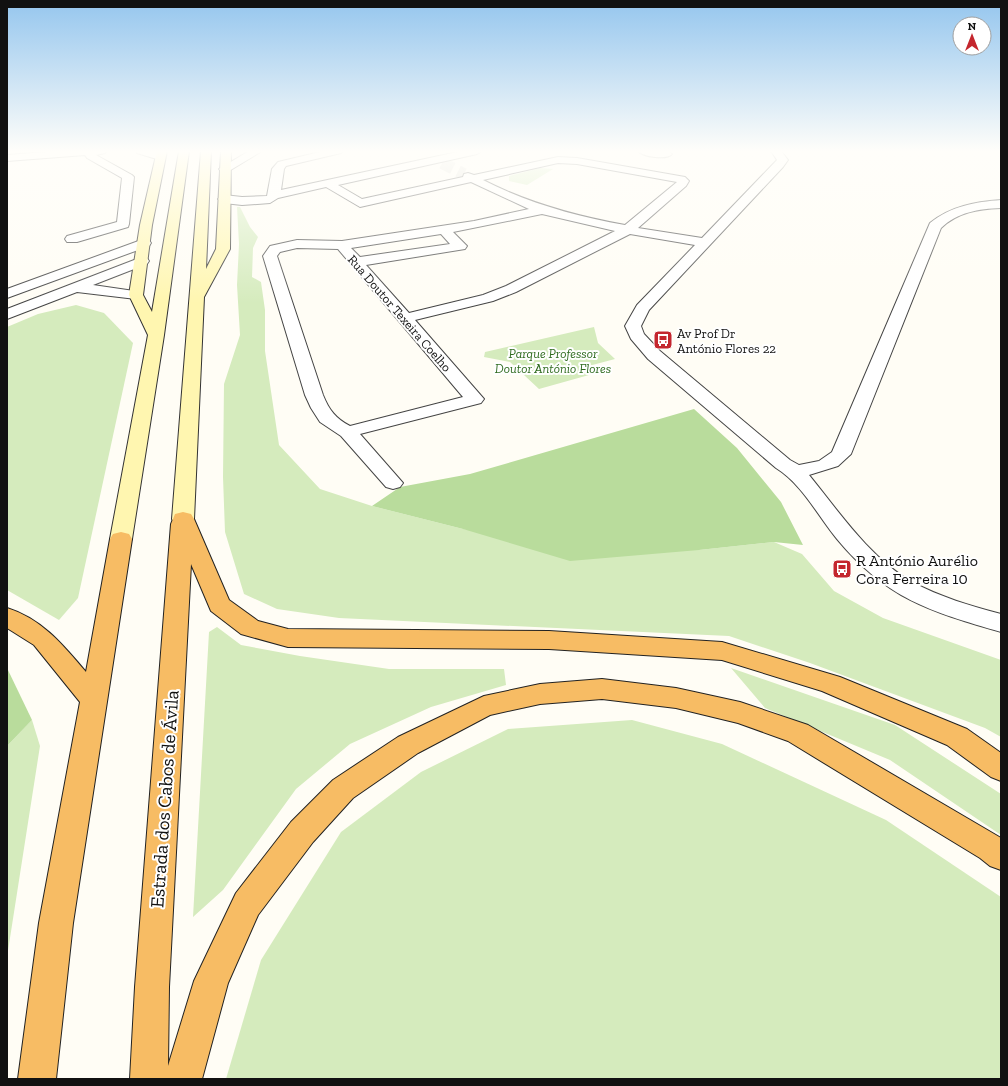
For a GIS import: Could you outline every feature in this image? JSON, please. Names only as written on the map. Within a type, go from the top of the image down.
[{"type":"highway","points":[[183,519],[219,605],[250,628],[288,638],[549,640],[722,651],[838,687],[957,737],[1001,769]]},
{"type":"highway","name":"Estrada dos Cabos de Ávila","points":[[149,1079],[152,987],[183,519]]},
{"type":"highway","points":[[37,1079],[56,923],[121,539]]},
{"type":"highway","points":[[7,616],[42,639],[94,700]]},
{"type":"highway","points":[[183,1079],[211,981],[247,904],[302,832],[343,789],[408,745],[484,706],[540,694],[602,689],[676,698],[740,713],[798,733],[991,848],[1001,856]]},
{"type":"main road","points":[[152,202],[136,295],[156,335]]},
{"type":"main road","points":[[171,236],[176,202]]},
{"type":"main road","points":[[121,539],[156,335],[184,245],[194,202]]},
{"type":"main road","points":[[197,301],[223,249],[224,202]]},
{"type":"main road","points":[[142,261],[223,231]]},
{"type":"main road","points":[[145,238],[171,236],[184,245],[197,301],[187,434],[183,519]]},
{"type":"main road","points":[[171,236],[184,245]]},
{"type":"street","points":[[72,239],[123,224],[125,202]]},
{"type":"street","points":[[524,202],[542,210],[626,231],[704,242]]},
{"type":"street","points":[[404,318],[488,298],[511,290],[626,231],[661,202]]},
{"type":"street","points":[[743,202],[642,308],[633,326],[637,336],[654,355],[783,464],[796,472],[855,545],[891,579],[914,593],[947,606],[1001,623]]},
{"type":"street","points":[[796,472],[824,466],[835,461],[841,454],[935,226],[950,214],[962,210],[1001,204]]},
{"type":"street","points":[[342,245],[444,230],[510,218],[542,210]]},
{"type":"street","points":[[356,262],[460,246],[444,230]]},
{"type":"street","points":[[7,294],[145,238]]},
{"type":"street","name":"Rua Doutor Texeira Coelho","points":[[348,432],[475,399],[342,245],[297,244],[276,249],[270,256],[321,412],[333,426],[348,432],[394,483]]},
{"type":"street","points":[[9,311],[142,261]]},
{"type":"street","points":[[73,288],[136,295]]},
{"type":"green space","points":[[237,207],[240,207],[250,227],[258,237],[253,248],[252,277],[261,282],[265,310],[265,351],[279,445],[320,489],[372,506],[463,529],[699,550],[774,542],[802,554],[834,591],[883,618],[1001,660],[1001,737],[985,728],[810,663],[729,636],[339,618],[277,609],[244,594],[225,532],[223,477],[224,384],[240,335],[237,285],[239,244]]},
{"type":"green space","points":[[76,305],[104,313],[133,343],[78,598],[59,620],[7,590],[7,327],[38,314]]},
{"type":"green space","name":"Parque Professor Doutor António Flores","points":[[594,327],[598,343],[615,359],[581,368],[589,375],[539,389],[510,362],[484,357],[485,352]]},
{"type":"green space","points":[[694,409],[737,448],[781,502],[803,545],[774,542],[570,561],[463,529],[372,506],[400,487],[470,474]]},
{"type":"green space","points":[[217,627],[241,645],[300,656],[389,669],[504,669],[506,685],[431,707],[350,744],[296,789],[223,890],[193,917],[209,632]]},
{"type":"green space","points":[[7,668],[32,720],[7,746]]},
{"type":"green space","points":[[731,668],[895,725],[1001,794],[1001,835],[890,760],[765,708]]},
{"type":"green space","points":[[32,720],[40,746],[7,957],[7,746]]},
{"type":"green space","points":[[632,720],[722,744],[886,820],[1001,897],[1001,1079],[226,1079],[261,960],[341,832],[421,772],[508,729]]},
{"type":"place","name":"Av Prof Dr António Flores 22","points":[[663,340]]},
{"type":"place","name":"R António Aurélio Cora Ferreira 10","points":[[842,569]]}]
